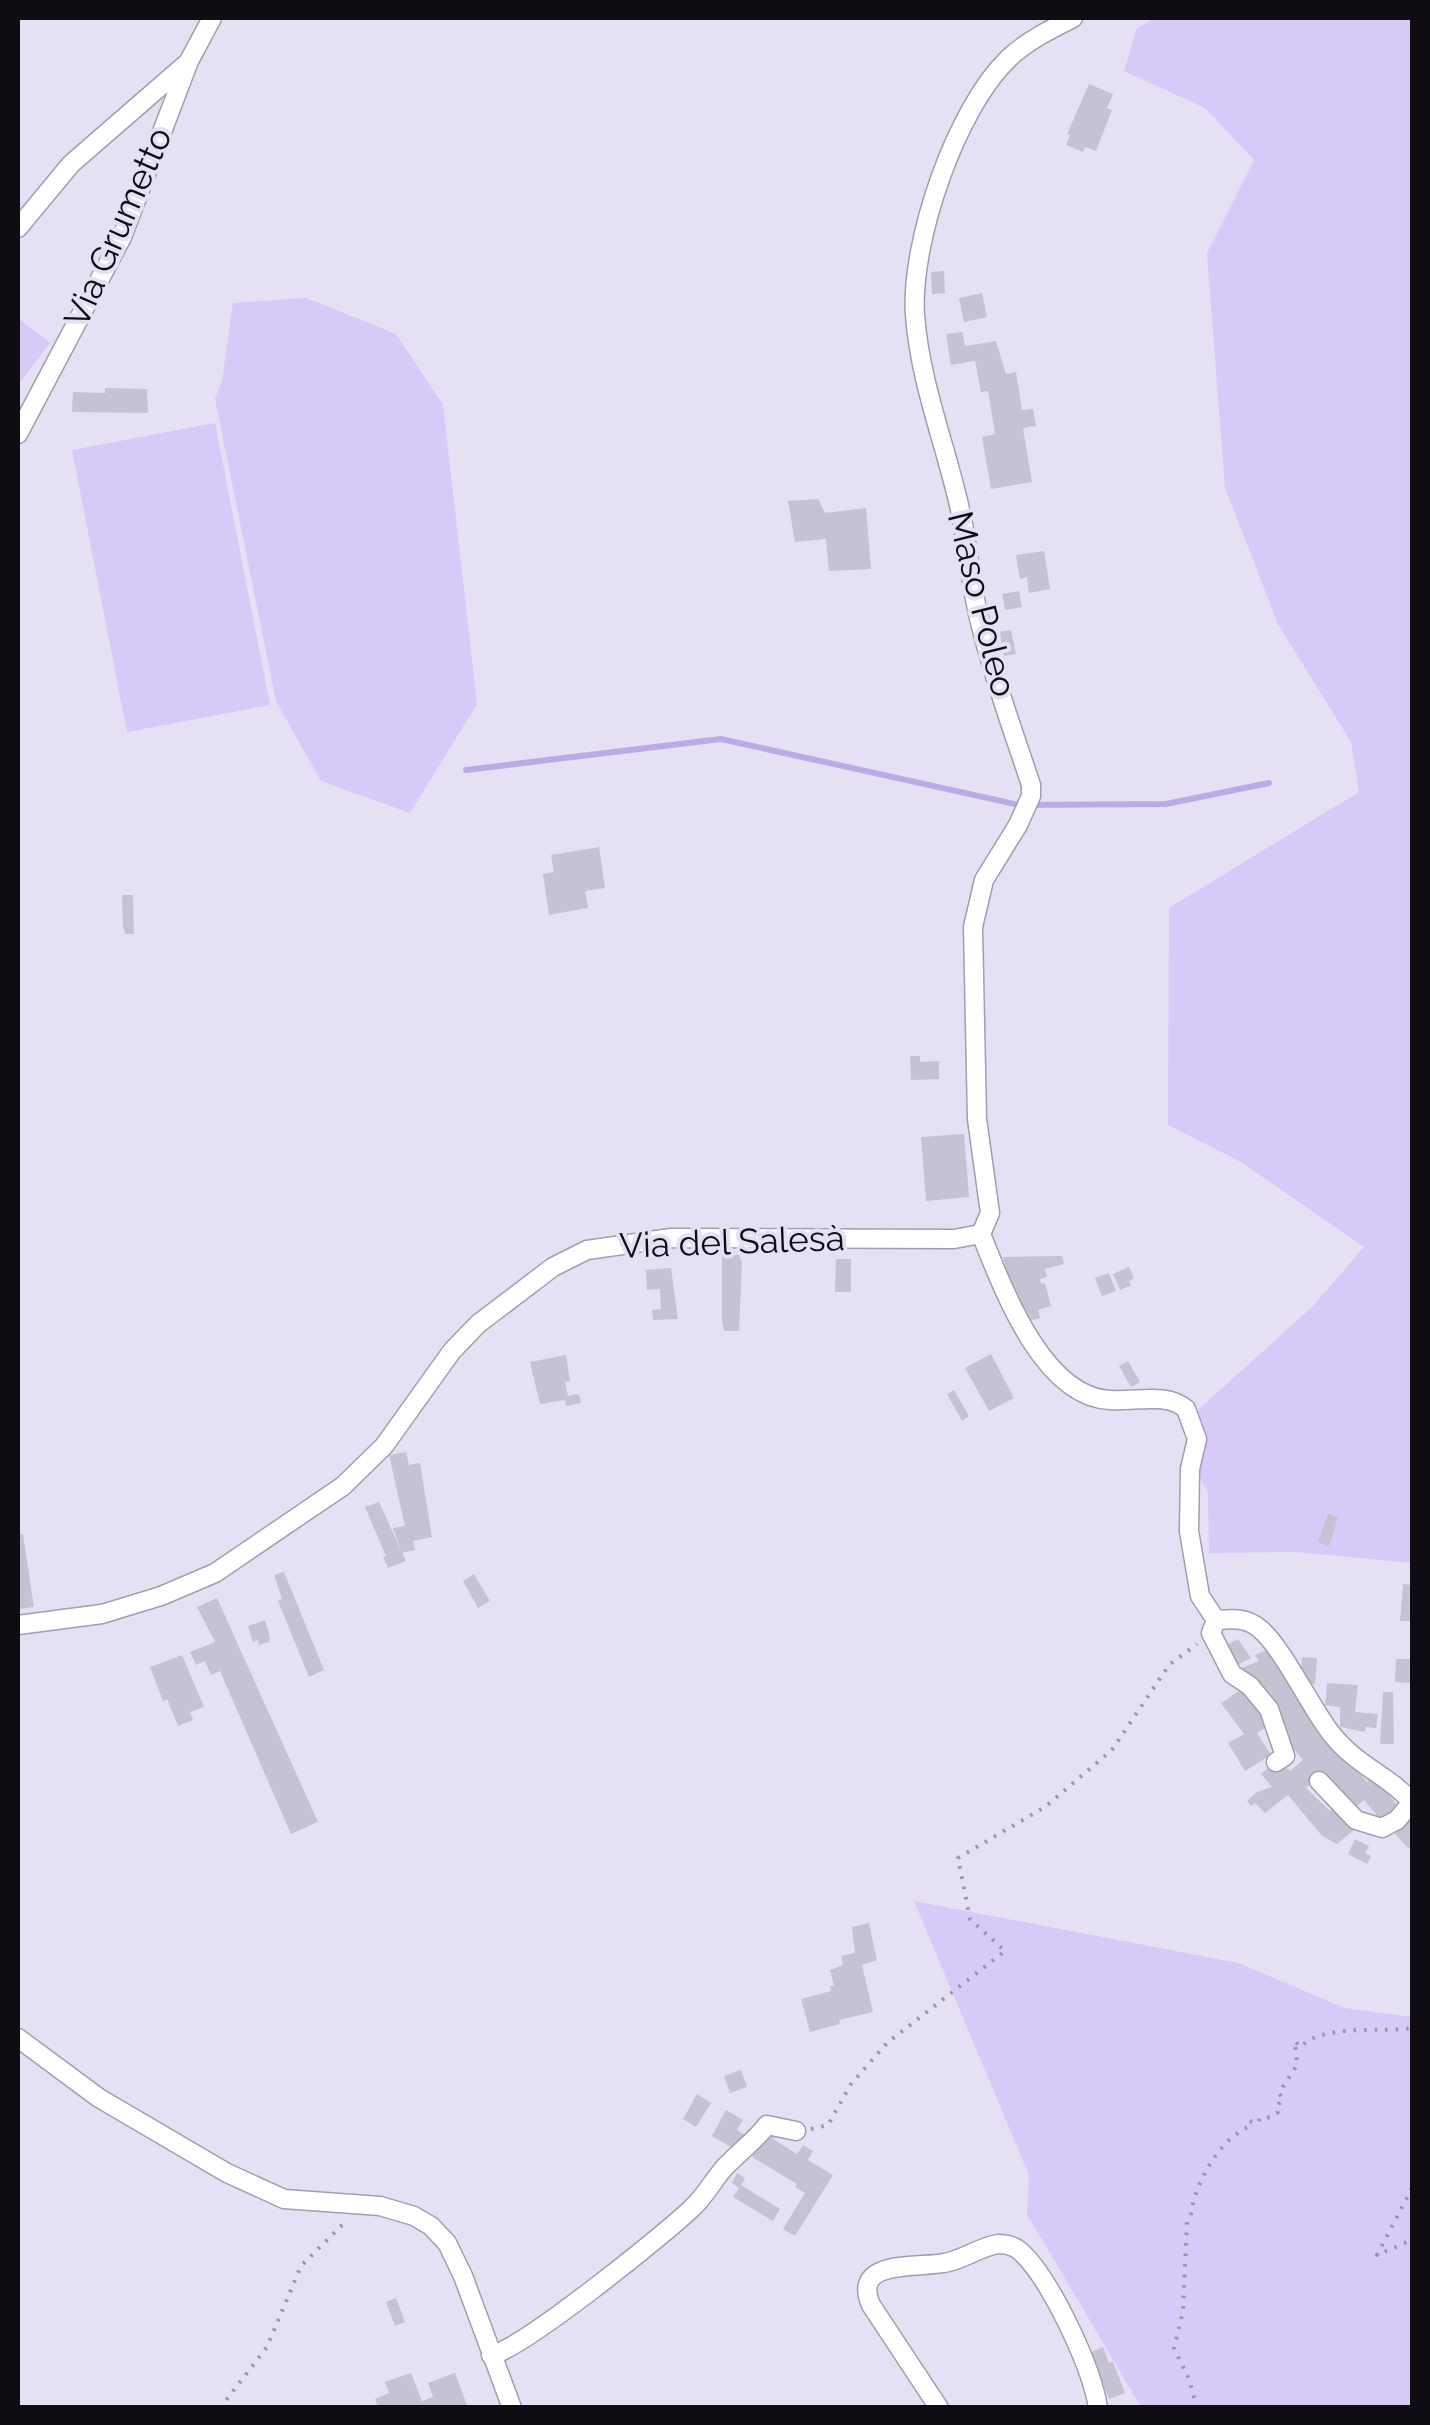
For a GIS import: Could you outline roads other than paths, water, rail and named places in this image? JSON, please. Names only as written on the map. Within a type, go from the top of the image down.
[{"type":"street","name":"Via Grumetto","points":[[18,434],[122,237],[189,62],[212,18]]},
{"type":"street","name":"Maso Poleo","points":[[982,1234],[990,1213],[977,1119],[973,927],[984,880],[1026,808],[1031,785],[980,626],[961,512],[935,421],[915,316],[916,274],[920,246],[966,114],[1008,58],[1073,18]]},
{"type":"street","points":[[18,228],[70,164],[189,62]]},
{"type":"street","points":[[982,1234],[1011,1308],[1028,1338],[1064,1378],[1084,1392],[1106,1400],[1170,1399],[1186,1408],[1197,1440],[1190,1469],[1189,1531],[1200,1596],[1232,1674],[1250,1686],[1269,1709],[1285,1756],[1276,1762]]},
{"type":"street","name":"Via del Salesà","points":[[18,1625],[102,1614],[161,1596],[215,1573],[342,1486],[384,1446],[452,1351],[478,1324],[553,1267],[587,1250],[671,1238],[954,1238],[982,1234]]},
{"type":"street","points":[[1213,1626],[1244,1619],[1262,1630],[1330,1732],[1370,1772],[1398,1786],[1412,1802],[1408,1810],[1382,1828],[1356,1820],[1319,1781]]},
{"type":"street","points":[[18,2038],[99,2098],[227,2173],[284,2200],[380,2206],[414,2216],[431,2226],[463,2276],[512,2408]]},
{"type":"street","points":[[492,2355],[513,2348],[690,2211],[733,2158],[751,2146],[767,2125],[796,2131]]},
{"type":"street","points":[[938,2408],[870,2304],[866,2284],[884,2269],[944,2263],[998,2244],[1007,2244],[1022,2253],[1056,2302],[1087,2365],[1098,2408]]},
{"type":"waterway","points":[[466,770],[721,739],[1019,805],[1166,804],[1269,783]]}]
